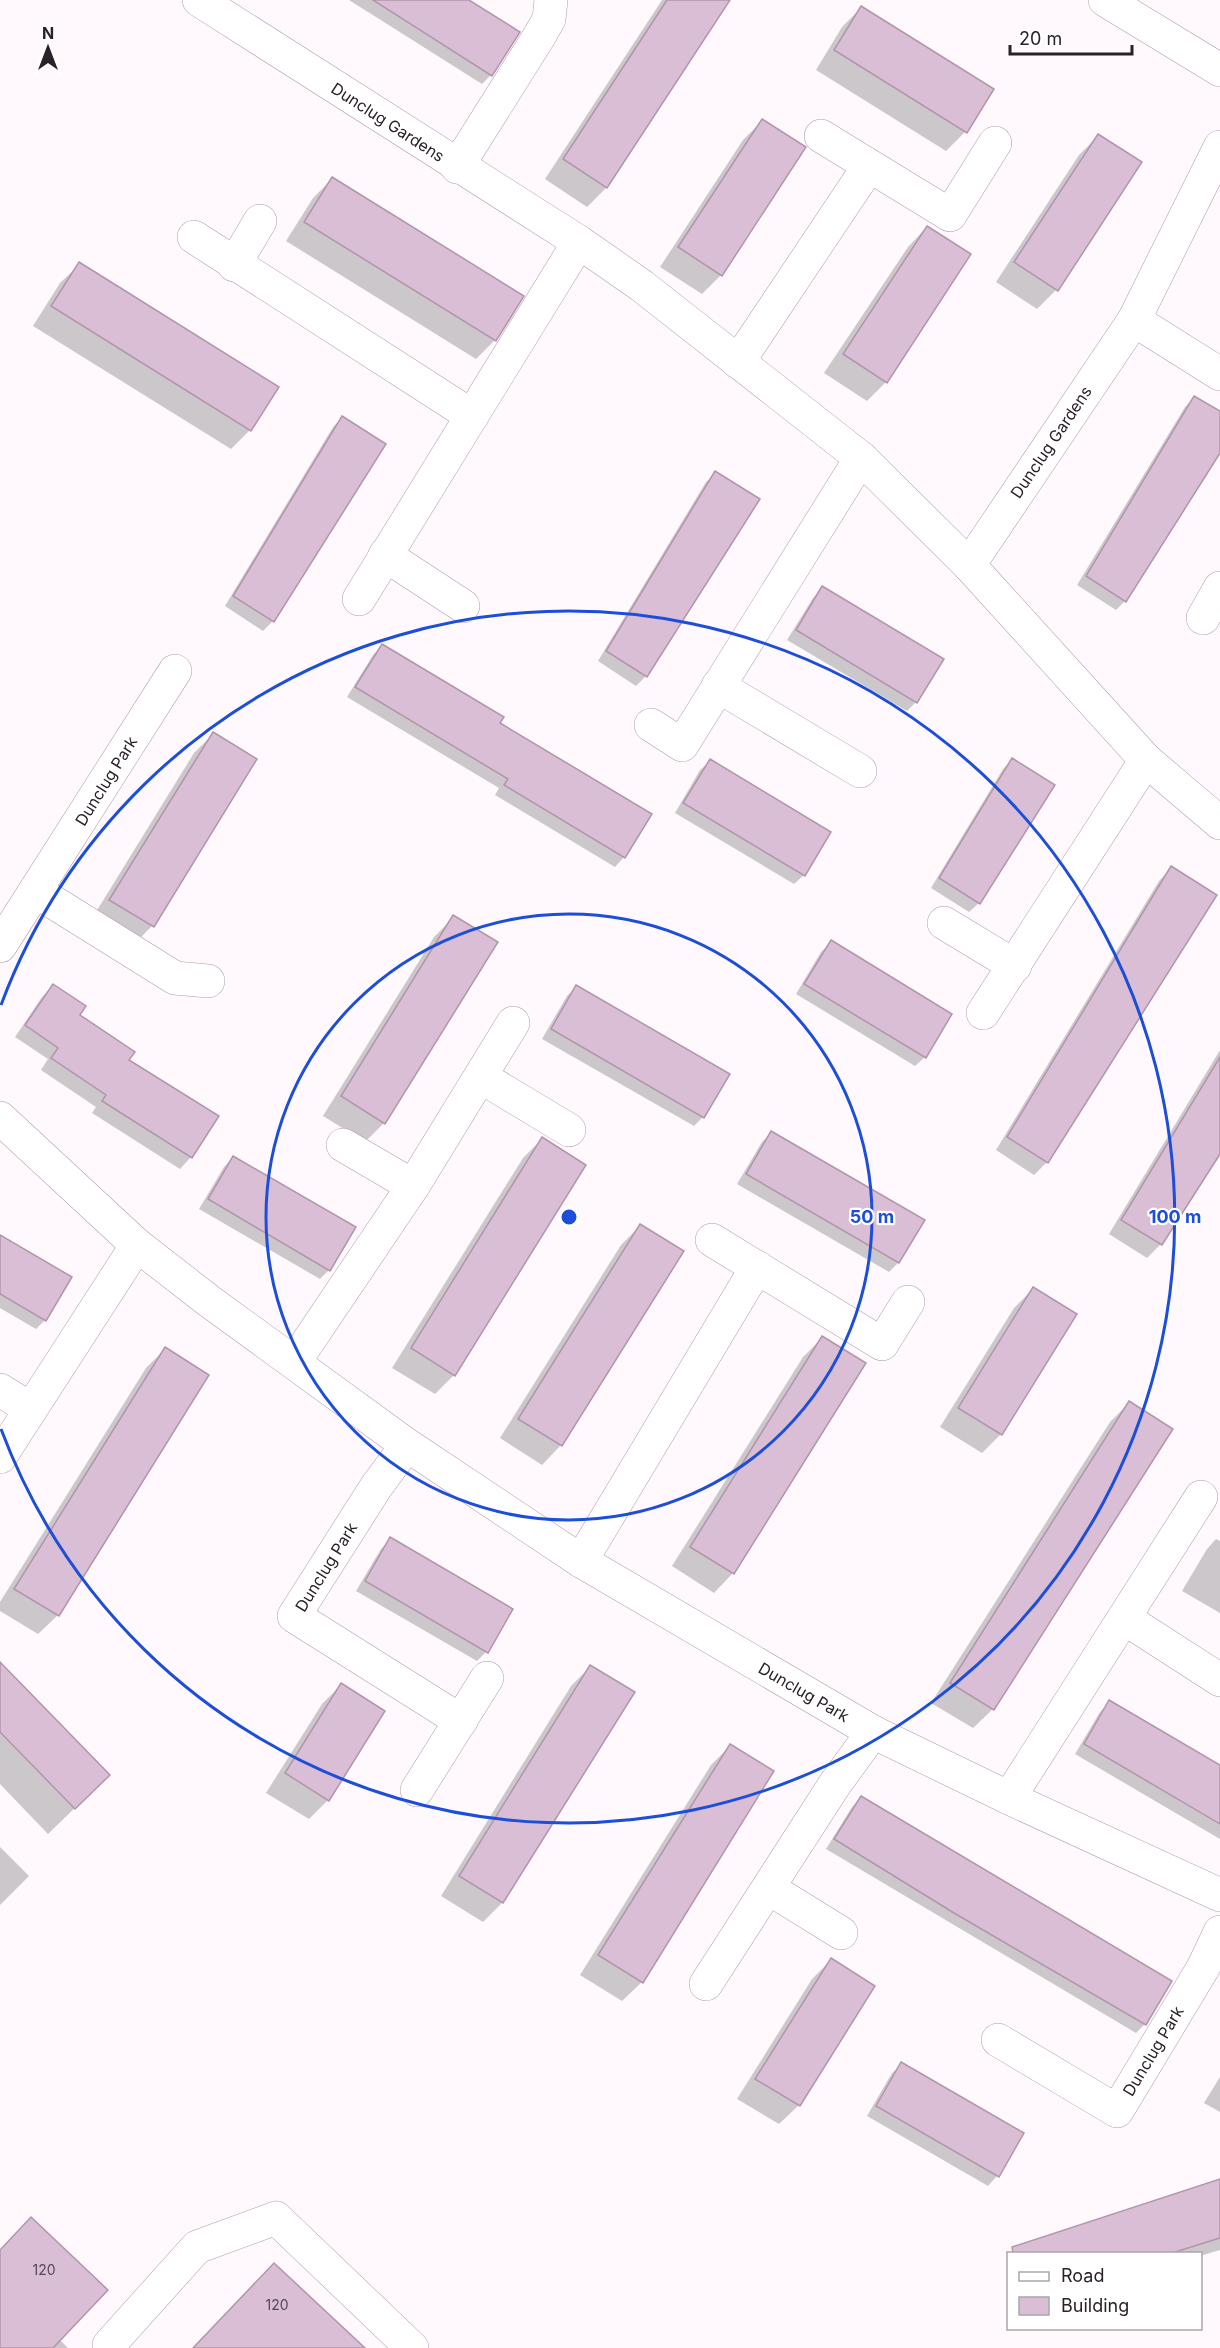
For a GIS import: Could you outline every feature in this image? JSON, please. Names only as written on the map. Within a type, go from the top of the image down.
[{"type":"street","name":"Dunclug Gardens","points":[[199,0],[457,167],[579,242],[642,286],[861,458],[969,565],[1146,760],[1220,823]]},
{"type":"street","points":[[457,167],[540,35],[549,18],[551,0]]},
{"type":"street","points":[[1105,0],[1220,70]]},
{"type":"street","points":[[821,136],[950,215],[995,143]]},
{"type":"street","name":"Dunclug Gardens","points":[[969,565],[1134,320],[1220,147]]},
{"type":"street","points":[[738,362],[869,166]]},
{"type":"street","points":[[234,265],[260,221]]},
{"type":"street","points":[[194,237],[234,265],[472,416]]},
{"type":"street","points":[[359,599],[579,242]]},
{"type":"street","points":[[1134,320],[1220,374]]},
{"type":"street","points":[[651,725],[682,745],[861,458]]},
{"type":"street","points":[[385,555],[463,606]]},
{"type":"street","points":[[1203,618],[1220,588]]},
{"type":"street","name":"Dunclug Park","points":[[0,946],[37,892],[175,671]]},
{"type":"street","points":[[718,686],[860,771]]},
{"type":"street","points":[[982,1013],[1015,966],[1146,760]]},
{"type":"street","points":[[37,892],[175,978],[208,981]]},
{"type":"street","points":[[944,923],[1015,966]]},
{"type":"street","points":[[295,1361],[413,1186],[513,1023]]},
{"type":"street","points":[[481,1077],[569,1130]]},
{"type":"street","name":"Dunclug Park","points":[[0,1118],[137,1245],[209,1301],[295,1361],[408,1445],[580,1561],[873,1731],[1009,1798],[1220,1895]]},
{"type":"street","points":[[343,1145],[413,1186]]},
{"type":"street","points":[[712,1240],[882,1344],[908,1302]]},
{"type":"street","points":[[0,1457],[29,1408],[137,1245]]},
{"type":"street","points":[[580,1561],[757,1267]]},
{"type":"street","points":[[0,1390],[29,1408]]},
{"type":"street","name":"Dunclug Park","points":[[408,1445],[376,1487],[294,1616],[461,1721]]},
{"type":"street","points":[[1009,1798],[1201,1497]]},
{"type":"street","points":[[1125,1618],[1220,1680]]},
{"type":"street","points":[[417,1790],[487,1678]]},
{"type":"street","points":[[706,1984],[770,1889],[835,1784],[873,1731]]},
{"type":"street","points":[[770,1889],[841,1933]]},
{"type":"street","name":"Dunclug Park","points":[[998,2040],[1118,2111],[1203,1968],[1220,1932]]},
{"type":"street","points":[[109,2344],[197,2247],[276,2218],[412,2348]]},
{"type":"building","points":[[373,0],[469,0],[520,32],[492,76]]},
{"type":"building","points":[[667,0],[730,0],[607,188],[563,159]]},
{"type":"building","points":[[861,6],[994,89],[967,133],[834,50]]},
{"type":"building","points":[[762,119],[806,147],[722,276],[678,247]]},
{"type":"building","points":[[1098,134],[1142,162],[1058,291],[1014,262]]},
{"type":"building","points":[[332,177],[524,296],[496,341],[304,222]]},
{"type":"building","points":[[927,226],[971,254],[887,383],[843,354]]},
{"type":"building","points":[[79,262],[279,387],[251,431],[51,306]]},
{"type":"building","points":[[1194,396],[1220,411],[1220,453],[1126,602],[1086,576]]},
{"type":"building","points":[[342,416],[386,444],[274,622],[233,596]]},
{"type":"building","points":[[715,471],[760,499],[647,677],[606,651]]},
{"type":"building","points":[[822,586],[944,659],[917,703],[796,630]]},
{"type":"building","points":[[382,644],[504,717],[500,723],[652,814],[625,858],[504,785],[508,779],[355,687]]},
{"type":"building","points":[[213,732],[257,759],[154,927],[109,900]]},
{"type":"building","points":[[1012,758],[1055,785],[980,904],[939,878]]},
{"type":"building","points":[[710,759],[831,832],[805,876],[683,803]]},
{"type":"building","points":[[1171,866],[1217,895],[1048,1163],[1007,1137]]},
{"type":"building","points":[[453,915],[498,942],[385,1124],[341,1096]]},
{"type":"building","points":[[831,940],[952,1014],[926,1058],[804,984]]},
{"type":"building","points":[[53,984],[86,1006],[80,1015],[135,1052],[129,1060],[219,1116],[192,1158],[102,1101],[106,1095],[51,1058],[58,1048],[25,1025]]},
{"type":"building","points":[[576,985],[730,1074],[704,1118],[551,1029]]},
{"type":"building","points":[[1220,1057],[1220,1154],[1162,1245],[1121,1220]]},
{"type":"building","points":[[771,1131],[925,1220],[899,1263],[746,1174]]},
{"type":"building","points":[[542,1137],[586,1165],[455,1376],[411,1348]]},
{"type":"building","points":[[233,1156],[356,1227],[330,1271],[208,1199]]},
{"type":"building","points":[[640,1224],[684,1251],[562,1446],[518,1419]]},
{"type":"building","points":[[0,1235],[72,1277],[46,1321],[0,1294]]},
{"type":"building","points":[[1033,1287],[1077,1314],[1002,1435],[958,1408]]},
{"type":"building","points":[[822,1336],[866,1363],[734,1574],[690,1547]]},
{"type":"building","points":[[165,1347],[209,1375],[59,1616],[14,1589]]},
{"type":"building","points":[[1129,1401],[1173,1429],[994,1710],[950,1683]]},
{"type":"building","points":[[390,1537],[513,1609],[488,1653],[365,1581]]},
{"type":"building","points":[[0,1662],[110,1775],[75,1809],[0,1732]]},
{"type":"building","points":[[590,1665],[635,1692],[503,1903],[459,1876]]},
{"type":"building","points":[[341,1683],[385,1711],[329,1801],[285,1773]]},
{"type":"building","points":[[1109,1700],[1220,1765],[1220,1824],[1084,1744]]},
{"type":"building","points":[[730,1744],[774,1771],[643,1983],[598,1955]]},
{"type":"building","points":[[861,1796],[1172,1981],[1146,2025],[954,1913],[834,1839]]},
{"type":"building","points":[[831,1958],[875,1986],[800,2106],[755,2079]]},
{"type":"building","points":[[901,2062],[1024,2133],[999,2177],[876,2106]]},
{"type":"building","points":[[1220,2179],[1220,2238],[1175,2252],[1013,2252],[1012,2247]]},
{"type":"building","points":[[31,2217],[108,2290],[53,2348],[0,2348],[0,2250]]},
{"type":"building","points":[[274,2263],[365,2348],[193,2348]]}]
